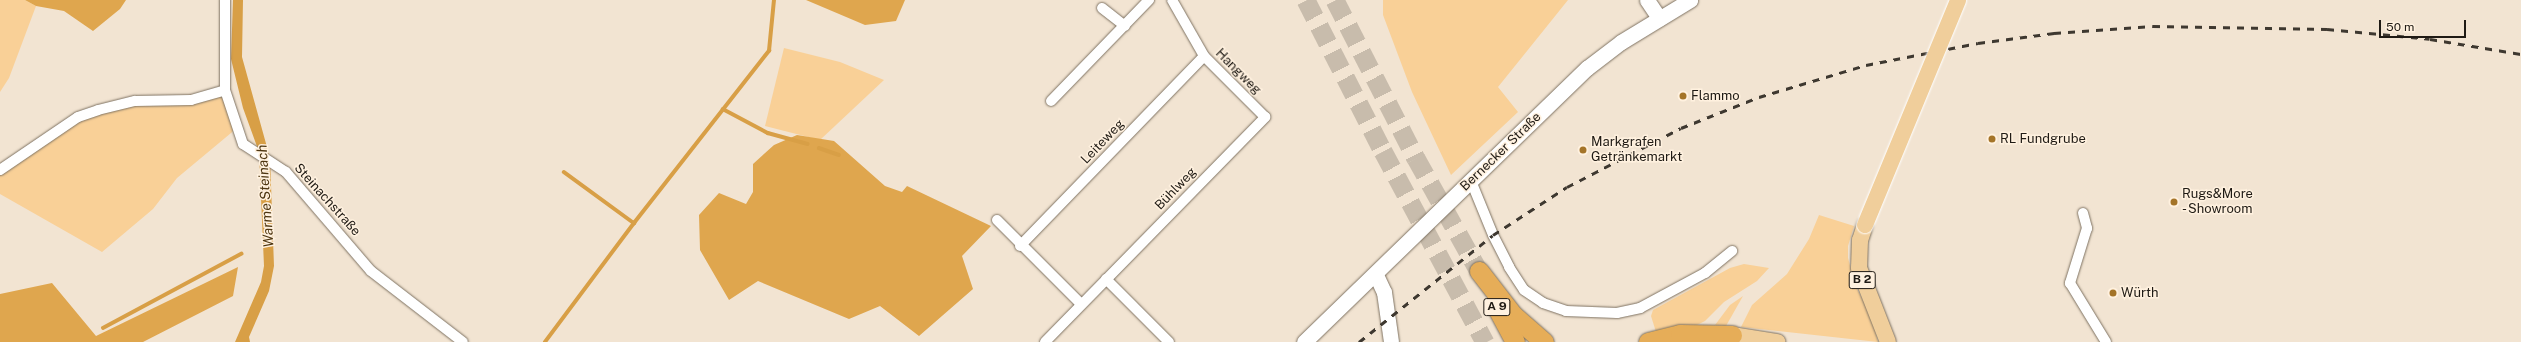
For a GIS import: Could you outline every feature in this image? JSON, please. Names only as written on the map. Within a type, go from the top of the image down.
[{"type":"highway","name":"A 9","points":[[1515,342],[1479,271],[1513,315],[1544,342]]},
{"type":"highway","points":[[1648,342],[1680,334],[1732,335]]},
{"type":"main road","name":"B 2","points":[[1888,342],[1859,268],[1860,240],[1958,0]]},
{"type":"main road","points":[[1732,335],[1777,342]]},
{"type":"street","name":"Steinachstraße","points":[[224,0],[225,90],[243,144],[255,154],[286,172],[372,271],[463,342]]},
{"type":"street","points":[[1051,101],[1150,0]]},
{"type":"street","name":"Hangweg","points":[[1172,0],[1204,56],[1265,117]]},
{"type":"street","points":[[1647,0],[1659,18]]},
{"type":"street","name":"Bernecker Straße","points":[[1304,342],[1376,275],[1587,68],[1659,18],[1690,0]]},
{"type":"street","points":[[1102,8],[1125,26]]},
{"type":"street","name":"Leiteweg","points":[[1020,246],[1204,56]]},
{"type":"street","points":[[0,170],[78,117],[110,106],[135,101],[191,100],[225,90]]},
{"type":"street","name":"Bühlweg","points":[[1045,342],[1265,117]]},
{"type":"street","points":[[1471,181],[1493,235],[1509,267],[1524,290],[1543,303],[1566,311],[1617,313],[1640,308],[1699,276],[1732,251]]},
{"type":"street","points":[[2082,213],[2087,228],[2070,283],[2106,342]]},
{"type":"street","points":[[997,220],[1020,246],[1081,304]]},
{"type":"street","points":[[1376,275],[1384,292],[1391,342]]},
{"type":"street","points":[[1106,279],[1170,342]]},
{"type":"shaded area","points":[[0,0],[25,0],[36,6],[9,78],[0,92]]},
{"type":"shaded area","points":[[25,0],[126,0],[120,9],[93,31],[64,11],[36,6]]},
{"type":"shaded area","points":[[806,0],[905,0],[896,21],[865,25]]},
{"type":"shaded area","points":[[1383,0],[1568,0],[1498,87],[1518,112],[1451,175],[1412,92],[1383,15]]},
{"type":"shaded area","points":[[784,48],[840,62],[884,80],[820,140],[765,126]]},
{"type":"shaded area","points":[[225,90],[237,128],[177,178],[153,209],[102,252],[0,194],[0,170],[78,117],[151,100]]},
{"type":"shaded area","points":[[797,135],[834,141],[885,186],[902,192],[907,186],[991,226],[962,256],[973,289],[919,336],[880,306],[849,319],[758,281],[729,300],[700,250],[699,215],[719,193],[746,204],[753,192],[753,164],[774,145]]},
{"type":"shaded area","points":[[1819,215],[1854,226],[1848,246],[1848,258],[1856,287],[1872,318],[1878,342],[1741,327],[1752,305],[1787,274],[1809,239]]},
{"type":"shaded area","points":[[1744,264],[1769,268],[1757,281],[1724,302],[1705,321],[1697,325],[1656,332],[1651,316],[1653,310],[1730,268]]},
{"type":"shaded area","points":[[238,267],[233,296],[143,342],[0,342],[0,294],[52,283],[96,336]]},
{"type":"shaded area","points":[[1743,296],[1726,326],[1715,325],[1730,305]]},
{"type":"water","name":"Warme Steinach","points":[[233,0],[243,0],[242,57],[270,158],[274,266],[269,291],[249,337],[250,342],[235,342],[261,282],[264,266],[259,152],[243,108],[231,59]]},
{"type":"waterway","points":[[545,342],[634,223],[769,51],[774,0]]},
{"type":"waterway","points":[[723,109],[768,133],[808,144]]},
{"type":"waterway","points":[[819,148],[839,155]]},
{"type":"waterway","points":[[564,172],[634,223]]},
{"type":"waterway","points":[[103,328],[241,254]]},
{"type":"tunnel","points":[[1306,0],[1383,151],[1485,342]]},
{"type":"tunnel","points":[[1335,0],[1416,158],[1479,271]]},
{"type":"railway","points":[[1359,342],[1493,235],[1567,187],[1681,128],[1759,97],[1866,65],[1978,43],[2054,33],[2153,26],[2327,29],[2430,39],[2521,54]]},
{"type":"place","name":"Flammo","points":[[1683,96]]},
{"type":"place","name":"RL Fundgrube","points":[[1992,139]]},
{"type":"place","name":"Markgrafen Getränkemarkt","points":[[1583,150]]},
{"type":"place","name":"Rugs&More - Showroom","points":[[2174,202]]},
{"type":"place","name":"Würth","points":[[2113,293]]}]
